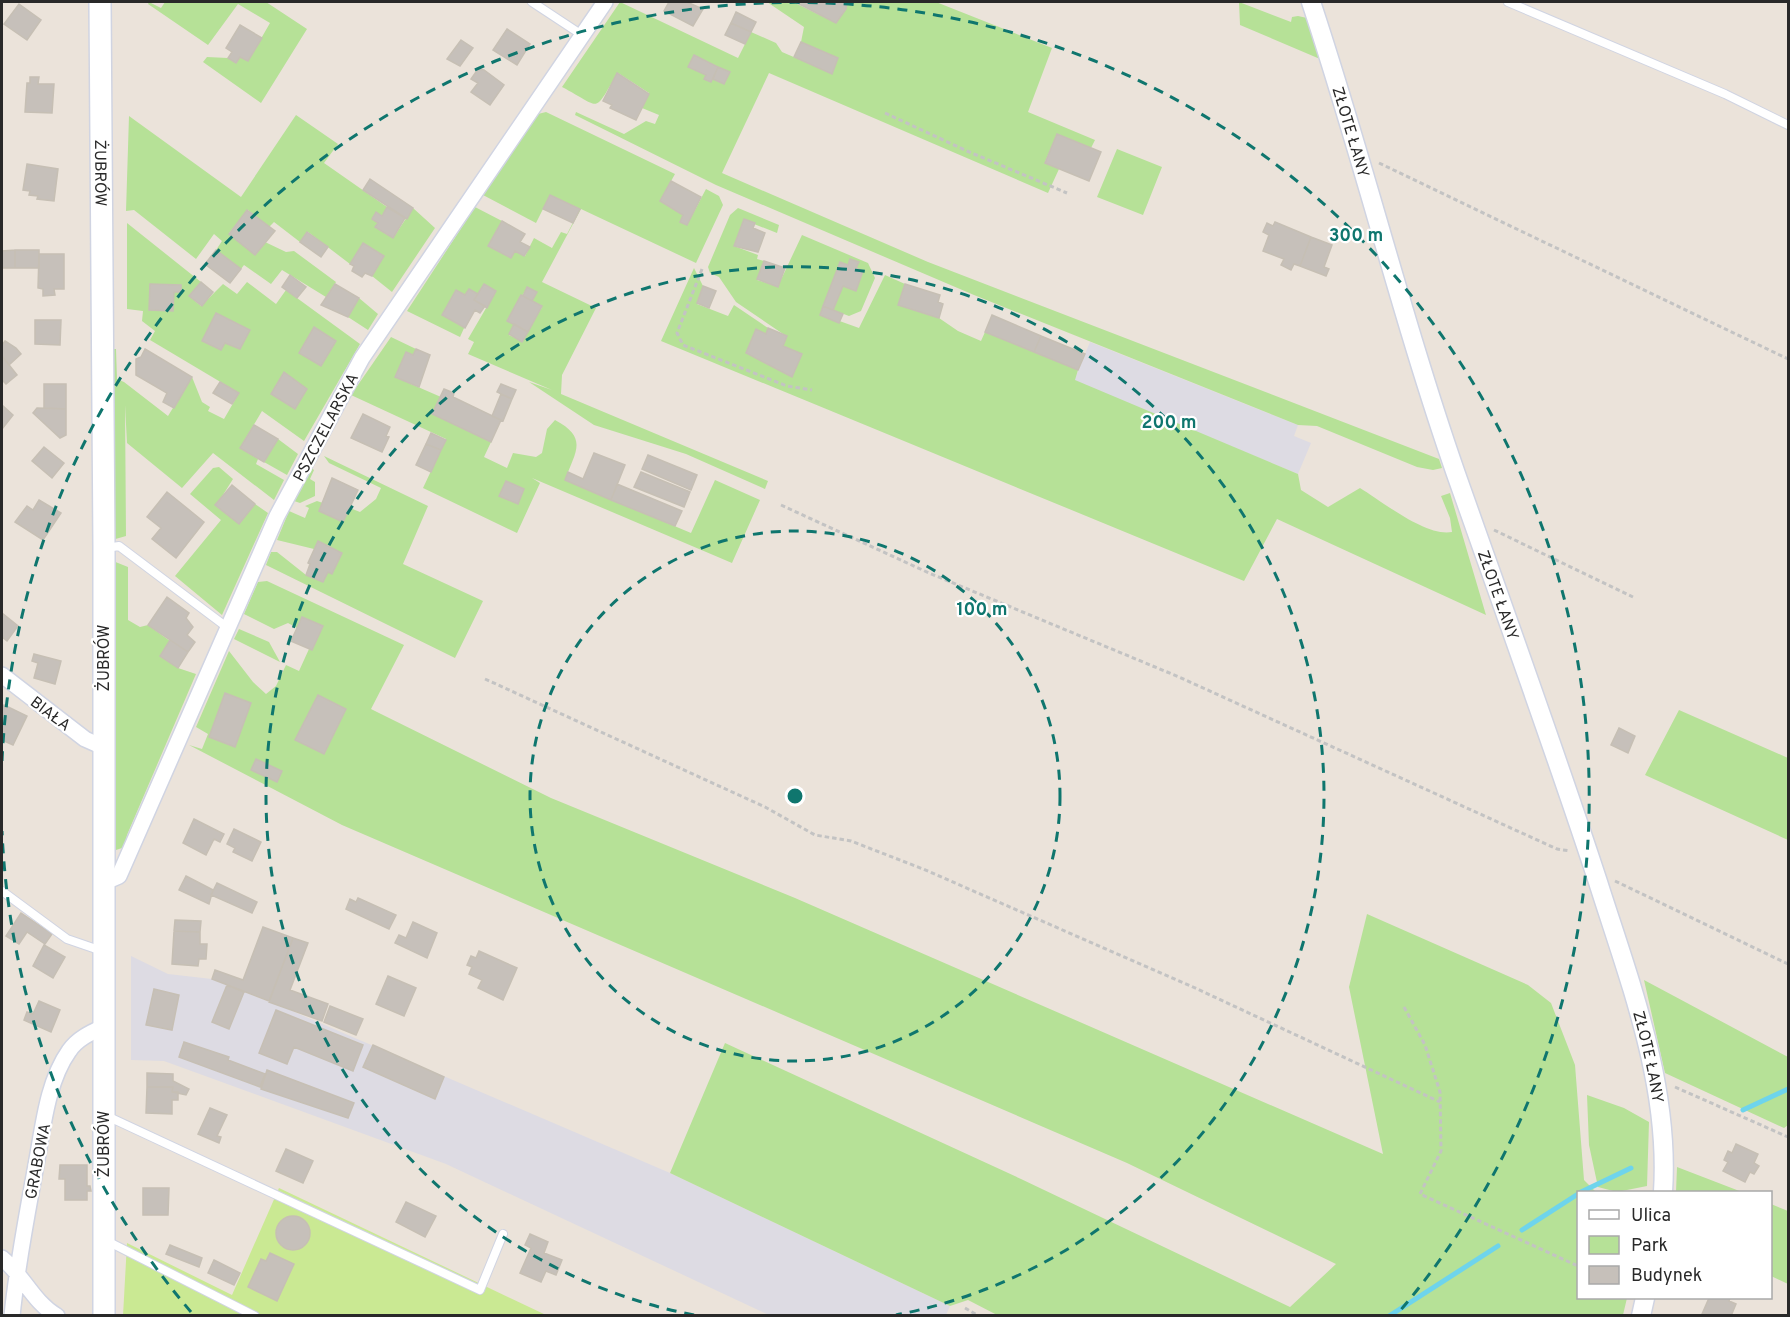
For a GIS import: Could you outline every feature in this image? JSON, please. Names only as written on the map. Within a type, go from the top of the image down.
[{"type":"main road","name":"ŻUBRÓW","points":[[100,2],[104,548],[105,882],[102,1114],[104,1316]]},
{"type":"street","name":"PSZCZELARSKA","points":[[105,882],[121,873],[277,516],[362,358],[605,2]]},
{"type":"street","name":"ZŁOTE ŁANY","points":[[1311,2],[1362,162],[1451,459],[1635,992],[1654,1078],[1664,1143],[1663,1191]]},
{"type":"street","name":"BIAŁA","points":[[2,675],[85,739],[103,747]]},
{"type":"street","name":"GRABOWA","points":[[12,1316],[16,1270],[46,1115],[61,1065],[70,1049],[84,1036],[103,1028]]},
{"type":"street","points":[[2,1258],[16,1270],[39,1302],[57,1316]]},
{"type":"street","points":[[1641,1316],[1645,1299]]},
{"type":"lane","points":[[532,2],[582,35]]},
{"type":"lane","points":[[1508,2],[1725,94],[1788,125]]},
{"type":"lane","points":[[104,548],[119,546],[228,628]]},
{"type":"lane","points":[[2,891],[67,939],[104,951]]},
{"type":"lane","points":[[102,1114],[480,1290],[503,1234]]},
{"type":"lane","points":[[102,1239],[255,1316]]},
{"type":"path","points":[[885,113],[1067,193]]},
{"type":"path","points":[[1362,162],[1378,163],[1418,181],[1788,359]]},
{"type":"path","points":[[702,269],[677,333],[683,345],[787,386],[812,390]]},
{"type":"path","points":[[781,506],[929,573],[1179,678],[1557,849],[1574,852],[1587,849]]},
{"type":"path","points":[[1475,527],[1495,531],[1633,597]]},
{"type":"path","points":[[485,679],[765,807],[815,835],[851,841],[944,878],[1193,987],[1440,1102]]},
{"type":"path","points":[[1596,876],[1628,885],[1788,964]]},
{"type":"path","points":[[1404,1007],[1425,1045],[1440,1092],[1441,1152],[1420,1194],[1577,1266]]},
{"type":"path","points":[[1654,1078],[1788,1137]]},
{"type":"path","points":[[965,1308],[979,1316]]},
{"type":"shaded area","points":[[1090,342],[1298,425],[1294,436],[1311,443],[1298,474],[1074,381]]},
{"type":"shaded area","points":[[131,956],[168,974],[212,979],[285,1008],[670,1173],[950,1306],[946,1315],[769,1315],[446,1164],[164,1061],[131,1060]]},
{"type":"green space","points":[[149,2],[161,8],[165,2],[266,2],[307,29],[261,103],[203,62],[207,57],[228,58],[236,63],[240,57],[248,61],[270,23],[238,4],[208,45],[148,4]]},
{"type":"green space","points":[[620,2],[738,58],[751,32],[776,43],[782,52],[831,73],[838,58],[801,42],[804,27],[767,2],[793,2],[836,23],[846,9],[847,2],[936,2],[1052,48],[1028,112],[1095,140],[1091,148],[1057,134],[1045,162],[1059,169],[1048,193],[769,73],[722,173],[928,262],[1439,459],[1442,468],[1433,470],[1417,467],[1317,426],[1298,425],[974,295],[716,185],[575,115],[576,112],[624,134],[646,121],[655,124],[659,115],[642,108],[649,93],[618,73],[604,96],[596,104],[562,87]]},
{"type":"green space","points":[[1239,2],[1291,22],[1292,17],[1307,18],[1320,59],[1240,25]]},
{"type":"green space","points":[[546,112],[675,174],[660,201],[683,215],[680,222],[687,225],[706,189],[719,196],[723,205],[696,263],[581,209],[542,282],[596,308],[562,375],[561,394],[768,481],[765,489],[686,454],[594,425],[529,382],[552,390],[468,354],[474,342],[468,339],[496,291],[484,284],[460,337],[407,311],[475,207],[502,221],[488,246],[511,258],[515,251],[525,256],[534,238],[552,248],[561,232],[567,234],[580,209],[550,195],[536,223],[483,195],[538,114]],"holes":[[[527,288],[532,301],[542,307],[522,341],[509,335],[514,324],[507,320]]]},
{"type":"green space","points":[[296,115],[338,144],[324,163],[387,207],[382,216],[376,212],[372,219],[378,223],[376,228],[393,238],[413,208],[435,228],[392,292],[372,276],[384,256],[363,243],[350,264],[308,232],[300,242],[274,222],[269,227],[248,210],[229,233],[265,242],[286,252],[294,251],[336,282],[326,297],[282,270],[271,284],[244,265],[241,269],[216,250],[222,241],[214,234],[196,259],[134,210],[126,211],[129,116],[241,197]]},
{"type":"green space","points":[[1117,149],[1162,167],[1143,215],[1097,197]]},
{"type":"green space","points":[[738,208],[779,225],[777,233],[744,220],[734,246],[758,255],[757,259],[764,261],[757,280],[778,286],[802,235],[868,263],[875,278],[861,311],[849,316],[833,310],[843,286],[856,291],[863,271],[856,268],[858,262],[850,259],[848,265],[840,262],[820,314],[859,328],[885,275],[905,284],[898,305],[939,318],[958,331],[981,341],[985,332],[1078,370],[1075,380],[1298,474],[1301,490],[1328,507],[1360,488],[1418,524],[1442,532],[1452,532],[1450,518],[1441,496],[1450,493],[1486,615],[1277,519],[1244,581],[661,341],[694,268],[703,286],[697,304],[728,316],[734,305],[768,328],[766,334],[756,330],[746,353],[792,376],[802,354],[783,346],[786,336],[736,302],[719,277],[710,273],[708,267],[730,215]]},
{"type":"green space","points":[[127,223],[201,282],[189,296],[201,306],[223,284],[237,294],[247,282],[276,304],[286,290],[360,344],[304,441],[262,411],[240,448],[258,459],[256,464],[284,480],[274,500],[213,453],[182,488],[127,443],[125,405],[126,536],[112,540],[114,349],[116,349],[117,379],[168,416],[192,377],[202,402],[210,407],[208,411],[224,419],[239,393],[150,340],[155,331],[142,321],[143,311],[127,309]]},
{"type":"green space","points":[[359,298],[378,314],[368,330],[348,317]]},
{"type":"green space","points":[[391,337],[416,349],[413,355],[406,352],[395,377],[441,397],[491,442],[484,457],[507,468],[513,453],[536,457],[542,453],[547,429],[555,420],[566,427],[576,440],[575,453],[565,480],[691,533],[715,480],[760,500],[732,563],[532,478],[540,483],[517,533],[423,488],[446,439],[351,395]]},
{"type":"green space","points":[[278,439],[298,454],[287,475],[264,462]]},
{"type":"green space","points":[[324,456],[428,506],[403,564],[483,601],[455,658],[266,565],[271,552],[277,552],[306,575],[323,582],[328,572],[332,574],[342,553],[318,542],[314,549],[277,540],[289,511],[305,518],[309,508],[305,506],[317,501],[323,503],[320,511],[343,522],[350,508],[360,512],[376,499],[381,488],[329,463]]},
{"type":"green space","points":[[219,467],[233,479],[216,506],[239,524],[255,504],[268,513],[222,615],[175,576],[221,520],[190,494],[213,468]]},
{"type":"green space","points":[[310,467],[314,470],[310,479],[315,482],[315,496],[300,503],[294,501]]},
{"type":"green space","points":[[113,561],[128,567],[128,620],[140,627],[148,625],[170,641],[160,656],[178,668],[196,674],[127,835],[125,847],[113,851]]},
{"type":"green space","points":[[267,581],[404,645],[371,709],[551,798],[795,898],[1383,1154],[1349,987],[1367,914],[1528,985],[1551,1003],[1575,1065],[1584,1180],[1595,1191],[1577,1191],[1577,1299],[1627,1299],[1623,1315],[999,1316],[968,1300],[950,1306],[670,1173],[725,1043],[1021,1179],[1290,1307],[1336,1264],[1127,1163],[342,825],[189,745],[202,749],[208,734],[196,727],[229,651],[253,682],[266,694],[276,686],[286,665],[299,671],[309,649],[312,650],[322,626],[302,617],[297,628],[288,623],[274,629],[244,614],[258,582]]},
{"type":"green space","points":[[239,629],[269,642],[280,662],[234,639]]},
{"type":"green space","points":[[1679,710],[1788,758],[1788,840],[1645,775]]},
{"type":"green space","points":[[1644,980],[1788,1057],[1788,1125],[1784,1128],[1665,1073]]},
{"type":"green space","points":[[1587,1095],[1624,1108],[1649,1122],[1647,1186],[1622,1191],[1598,1187],[1589,1145]]},
{"type":"green space","points":[[1677,1167],[1739,1191],[1676,1191]]},
{"type":"green space","points":[[279,1188],[546,1315],[123,1316],[127,1243],[232,1295]]},
{"type":"green space","points":[[1772,1204],[1788,1211],[1788,1284],[1772,1276]]},
{"type":"building","points":[[669,2],[687,2],[703,9],[693,26],[664,11]]},
{"type":"building","points":[[801,2],[847,2],[846,9],[836,23],[799,4]]},
{"type":"building","points":[[19,4],[41,20],[27,40],[4,24]]},
{"type":"building","points":[[736,12],[756,22],[751,32],[731,23]]},
{"type":"building","points":[[731,23],[751,32],[745,44],[725,35]]},
{"type":"building","points":[[240,25],[262,38],[248,61],[240,57],[236,63],[228,58],[232,52],[226,48]]},
{"type":"building","points":[[507,29],[530,44],[517,65],[493,50]]},
{"type":"building","points":[[461,40],[473,48],[460,66],[447,59]]},
{"type":"building","points":[[801,42],[838,58],[832,74],[794,57]]},
{"type":"building","points":[[694,55],[718,67],[711,82],[704,79],[706,75],[688,67]]},
{"type":"building","points":[[718,67],[730,72],[724,84],[713,79]]},
{"type":"building","points":[[478,69],[484,70],[504,85],[490,105],[471,92],[478,83],[471,79]]},
{"type":"building","points":[[617,73],[649,94],[636,120],[610,108],[612,105],[603,101]]},
{"type":"building","points":[[30,77],[39,77],[38,84],[54,84],[52,113],[25,112],[27,83],[30,83]]},
{"type":"building","points":[[1057,134],[1101,152],[1089,181],[1045,163]]},
{"type":"building","points":[[27,164],[58,169],[54,201],[37,199],[38,196],[29,195],[30,191],[23,190]]},
{"type":"building","points":[[370,179],[413,208],[407,219],[363,190]]},
{"type":"building","points":[[671,181],[701,197],[687,225],[680,222],[683,215],[660,201]]},
{"type":"building","points":[[550,195],[580,209],[573,223],[543,209]]},
{"type":"building","points":[[387,207],[405,218],[393,238],[375,227],[378,223],[372,219],[376,212],[382,216]]},
{"type":"building","points":[[247,210],[275,231],[255,255],[229,234]]},
{"type":"building","points":[[744,219],[755,223],[753,228],[765,233],[758,252],[734,246]]},
{"type":"building","points":[[502,221],[525,234],[520,242],[530,247],[524,256],[515,251],[511,258],[488,246]]},
{"type":"building","points":[[1275,222],[1311,237],[1300,266],[1294,264],[1291,270],[1281,265],[1284,259],[1263,251],[1269,235],[1263,232],[1267,223],[1273,226]]},
{"type":"building","points":[[307,232],[328,247],[321,257],[300,242]]},
{"type":"building","points":[[1311,237],[1332,245],[1324,267],[1329,269],[1326,276],[1300,266]]},
{"type":"building","points":[[363,243],[384,256],[372,276],[365,273],[362,277],[352,271],[354,266],[350,264]]},
{"type":"building","points":[[15,250],[15,268],[2,268],[2,251]]},
{"type":"building","points":[[15,250],[39,250],[39,268],[15,268]]},
{"type":"building","points":[[216,250],[241,269],[230,283],[205,264]]},
{"type":"building","points":[[39,254],[64,254],[64,289],[54,289],[55,295],[43,296],[43,289],[38,288]]},
{"type":"building","points":[[850,259],[859,262],[856,268],[863,271],[856,291],[843,286],[833,310],[823,306],[840,262],[848,265]]},
{"type":"building","points":[[764,261],[785,268],[778,287],[757,279]]},
{"type":"building","points":[[290,275],[306,287],[297,298],[282,287]]},
{"type":"building","points":[[201,282],[213,292],[202,306],[189,296]]},
{"type":"building","points":[[150,284],[181,285],[181,292],[174,292],[173,311],[149,310]]},
{"type":"building","points":[[335,284],[359,298],[348,317],[321,305]]},
{"type":"building","points":[[484,284],[496,291],[487,308],[474,300]]},
{"type":"building","points":[[905,284],[940,295],[938,302],[943,304],[939,318],[898,305]]},
{"type":"building","points":[[703,286],[716,291],[709,308],[697,303]]},
{"type":"building","points":[[527,287],[537,292],[532,301],[523,296]]},
{"type":"building","points":[[469,289],[478,294],[474,300],[485,306],[480,313],[475,310],[465,328],[442,315],[456,290],[465,295]]},
{"type":"building","points":[[521,295],[542,306],[528,332],[507,321]]},
{"type":"building","points":[[823,306],[843,314],[839,323],[820,315]]},
{"type":"building","points":[[216,313],[250,330],[240,349],[225,343],[221,350],[202,341]]},
{"type":"building","points":[[992,315],[1041,336],[1034,352],[985,332]]},
{"type":"building","points":[[35,320],[61,320],[60,345],[35,344]]},
{"type":"building","points":[[514,324],[528,332],[522,342],[509,334]]},
{"type":"building","points":[[314,327],[336,341],[321,366],[299,353]]},
{"type":"building","points":[[768,328],[787,336],[783,346],[802,354],[792,377],[746,353],[756,329],[766,334]]},
{"type":"building","points":[[1041,336],[1085,354],[1078,370],[1034,352]]},
{"type":"building","points":[[5,341],[21,354],[9,365],[2,356],[2,345]]},
{"type":"building","points":[[145,349],[192,377],[174,408],[163,402],[167,393],[136,375],[136,359],[141,357]]},
{"type":"building","points":[[416,349],[430,355],[419,387],[395,377],[406,352],[413,355]]},
{"type":"building","points":[[2,356],[17,375],[6,384],[2,380]]},
{"type":"building","points":[[284,372],[307,389],[295,409],[271,394]]},
{"type":"building","points":[[220,382],[239,393],[232,404],[213,393]]},
{"type":"building","points":[[44,384],[66,384],[66,409],[44,408]]},
{"type":"building","points":[[501,384],[516,390],[512,399],[497,392]]},
{"type":"building","points":[[444,389],[454,393],[453,397],[501,420],[491,442],[432,414]]},
{"type":"building","points":[[501,394],[512,399],[503,421],[492,416]]},
{"type":"building","points":[[2,405],[13,415],[2,429]]},
{"type":"building","points":[[37,408],[66,409],[66,435],[60,438],[33,413]]},
{"type":"building","points":[[363,414],[390,427],[386,436],[389,437],[382,452],[351,438]]},
{"type":"building","points":[[254,425],[278,439],[264,462],[240,448]]},
{"type":"building","points":[[431,433],[446,440],[441,450],[426,444]]},
{"type":"building","points":[[426,444],[441,450],[431,472],[416,465]]},
{"type":"building","points":[[44,447],[64,463],[52,478],[32,461]]},
{"type":"building","points":[[594,453],[625,465],[611,500],[565,480],[568,472],[583,479]]},
{"type":"building","points":[[648,455],[697,475],[691,490],[642,469]]},
{"type":"building","points":[[641,472],[690,492],[684,507],[634,487]]},
{"type":"building","points":[[332,478],[358,490],[343,522],[319,511]]},
{"type":"building","points":[[506,481],[524,489],[518,504],[499,496]]},
{"type":"building","points":[[617,484],[682,511],[675,526],[611,500]]},
{"type":"building","points":[[232,485],[255,504],[239,524],[215,505]]},
{"type":"building","points":[[167,492],[204,522],[176,558],[152,539],[161,528],[147,517]]},
{"type":"building","points":[[39,500],[61,513],[43,540],[15,522],[27,506],[33,510]]},
{"type":"building","points":[[318,541],[342,553],[332,574],[328,572],[323,582],[306,575],[310,564],[308,563]]},
{"type":"building","points":[[167,597],[189,613],[186,618],[193,627],[187,635],[195,642],[188,652],[148,625]]},
{"type":"building","points":[[2,613],[18,626],[7,641],[2,637]]},
{"type":"building","points":[[302,617],[323,626],[312,650],[291,641]]},
{"type":"building","points":[[170,640],[188,652],[178,668],[160,656]]},
{"type":"building","points":[[34,654],[61,661],[55,684],[34,678],[38,663],[32,661]]},
{"type":"building","points":[[225,693],[251,703],[235,747],[209,737]]},
{"type":"building","points":[[318,695],[346,709],[324,754],[295,740]]},
{"type":"building","points":[[4,705],[27,716],[13,745],[2,740],[2,708]]},
{"type":"building","points":[[1619,728],[1635,736],[1628,753],[1611,745]]},
{"type":"building","points":[[256,759],[282,771],[277,782],[251,770]]},
{"type":"building","points":[[194,819],[224,834],[220,842],[214,839],[206,855],[183,843]]},
{"type":"building","points":[[234,829],[261,842],[252,861],[233,852],[235,848],[227,844]]},
{"type":"building","points":[[186,876],[213,890],[209,904],[179,890]]},
{"type":"building","points":[[217,883],[257,902],[252,913],[211,895]]},
{"type":"building","points":[[358,898],[396,915],[389,929],[346,909],[350,899],[356,902]]},
{"type":"building","points":[[21,913],[52,934],[45,944],[27,932],[19,944],[6,936]]},
{"type":"building","points":[[175,920],[201,921],[200,932],[174,931]]},
{"type":"building","points":[[413,922],[437,933],[427,958],[395,943],[399,935],[406,938]]},
{"type":"building","points":[[263,927],[293,938],[269,1001],[212,979],[215,970],[243,980]]},
{"type":"building","points":[[174,931],[200,932],[200,944],[207,944],[206,959],[199,959],[198,966],[172,964]]},
{"type":"building","points":[[293,938],[308,943],[290,990],[328,1004],[322,1021],[269,1002]]},
{"type":"building","points":[[44,945],[65,957],[53,978],[33,966]]},
{"type":"building","points":[[479,951],[517,968],[503,1000],[478,988],[482,980],[469,974],[472,967],[467,965],[471,956],[476,958]]},
{"type":"building","points":[[388,976],[416,988],[404,1016],[376,1004]]},
{"type":"building","points":[[227,985],[244,992],[229,1029],[212,1022]]},
{"type":"building","points":[[154,989],[179,995],[172,1030],[146,1025]]},
{"type":"building","points":[[39,1001],[60,1010],[51,1032],[24,1020],[27,1012],[33,1014]]},
{"type":"building","points":[[330,1006],[363,1019],[356,1035],[324,1022]]},
{"type":"building","points":[[276,1010],[363,1045],[353,1071],[294,1047],[287,1064],[259,1053]]},
{"type":"building","points":[[184,1042],[229,1057],[228,1060],[265,1074],[260,1087],[179,1057]]},
{"type":"building","points":[[373,1045],[444,1077],[435,1099],[363,1067]]},
{"type":"building","points":[[267,1070],[354,1103],[348,1118],[261,1089]]},
{"type":"building","points":[[147,1073],[173,1074],[173,1081],[189,1089],[186,1095],[172,1092],[173,1087],[147,1087]]},
{"type":"building","points":[[147,1087],[173,1087],[172,1092],[178,1092],[178,1100],[172,1100],[172,1114],[146,1113]]},
{"type":"building","points":[[210,1108],[227,1115],[217,1136],[221,1137],[219,1143],[198,1134]]},
{"type":"building","points":[[1736,1144],[1758,1154],[1754,1163],[1759,1166],[1754,1174],[1750,1172],[1745,1182],[1723,1171],[1728,1162],[1724,1160],[1728,1151],[1732,1153]]},
{"type":"building","points":[[286,1149],[313,1161],[303,1183],[276,1171]]},
{"type":"building","points":[[60,1165],[87,1165],[87,1186],[90,1186],[91,1191],[87,1191],[87,1200],[65,1200],[65,1179],[59,1179]]},
{"type":"building","points":[[143,1188],[169,1188],[168,1215],[143,1215]]},
{"type":"building","points":[[406,1202],[436,1216],[425,1237],[396,1222]]},
{"type":"building","points":[[293,1216],[305,1221],[310,1233],[305,1245],[293,1250],[281,1245],[276,1233],[281,1221]]},
{"type":"building","points":[[530,1234],[548,1242],[544,1253],[562,1260],[556,1275],[546,1271],[541,1282],[520,1273],[531,1248],[525,1245]]},
{"type":"building","points":[[170,1245],[202,1258],[199,1267],[166,1254]]},
{"type":"building","points":[[270,1253],[294,1264],[277,1301],[248,1287],[261,1259],[266,1261]]},
{"type":"building","points":[[214,1260],[240,1273],[234,1285],[208,1273]]},
{"type":"building","points":[[1709,1299],[1730,1299],[1729,1301],[1736,1304],[1731,1316],[1702,1314]]},
{"type":"waterway","points":[[1743,1110],[1788,1089]]},
{"type":"waterway","points":[[1583,1191],[1631,1168]]},
{"type":"waterway","points":[[1522,1230],[1577,1195]]},
{"type":"waterway","points":[[1389,1316],[1498,1246]]}]
